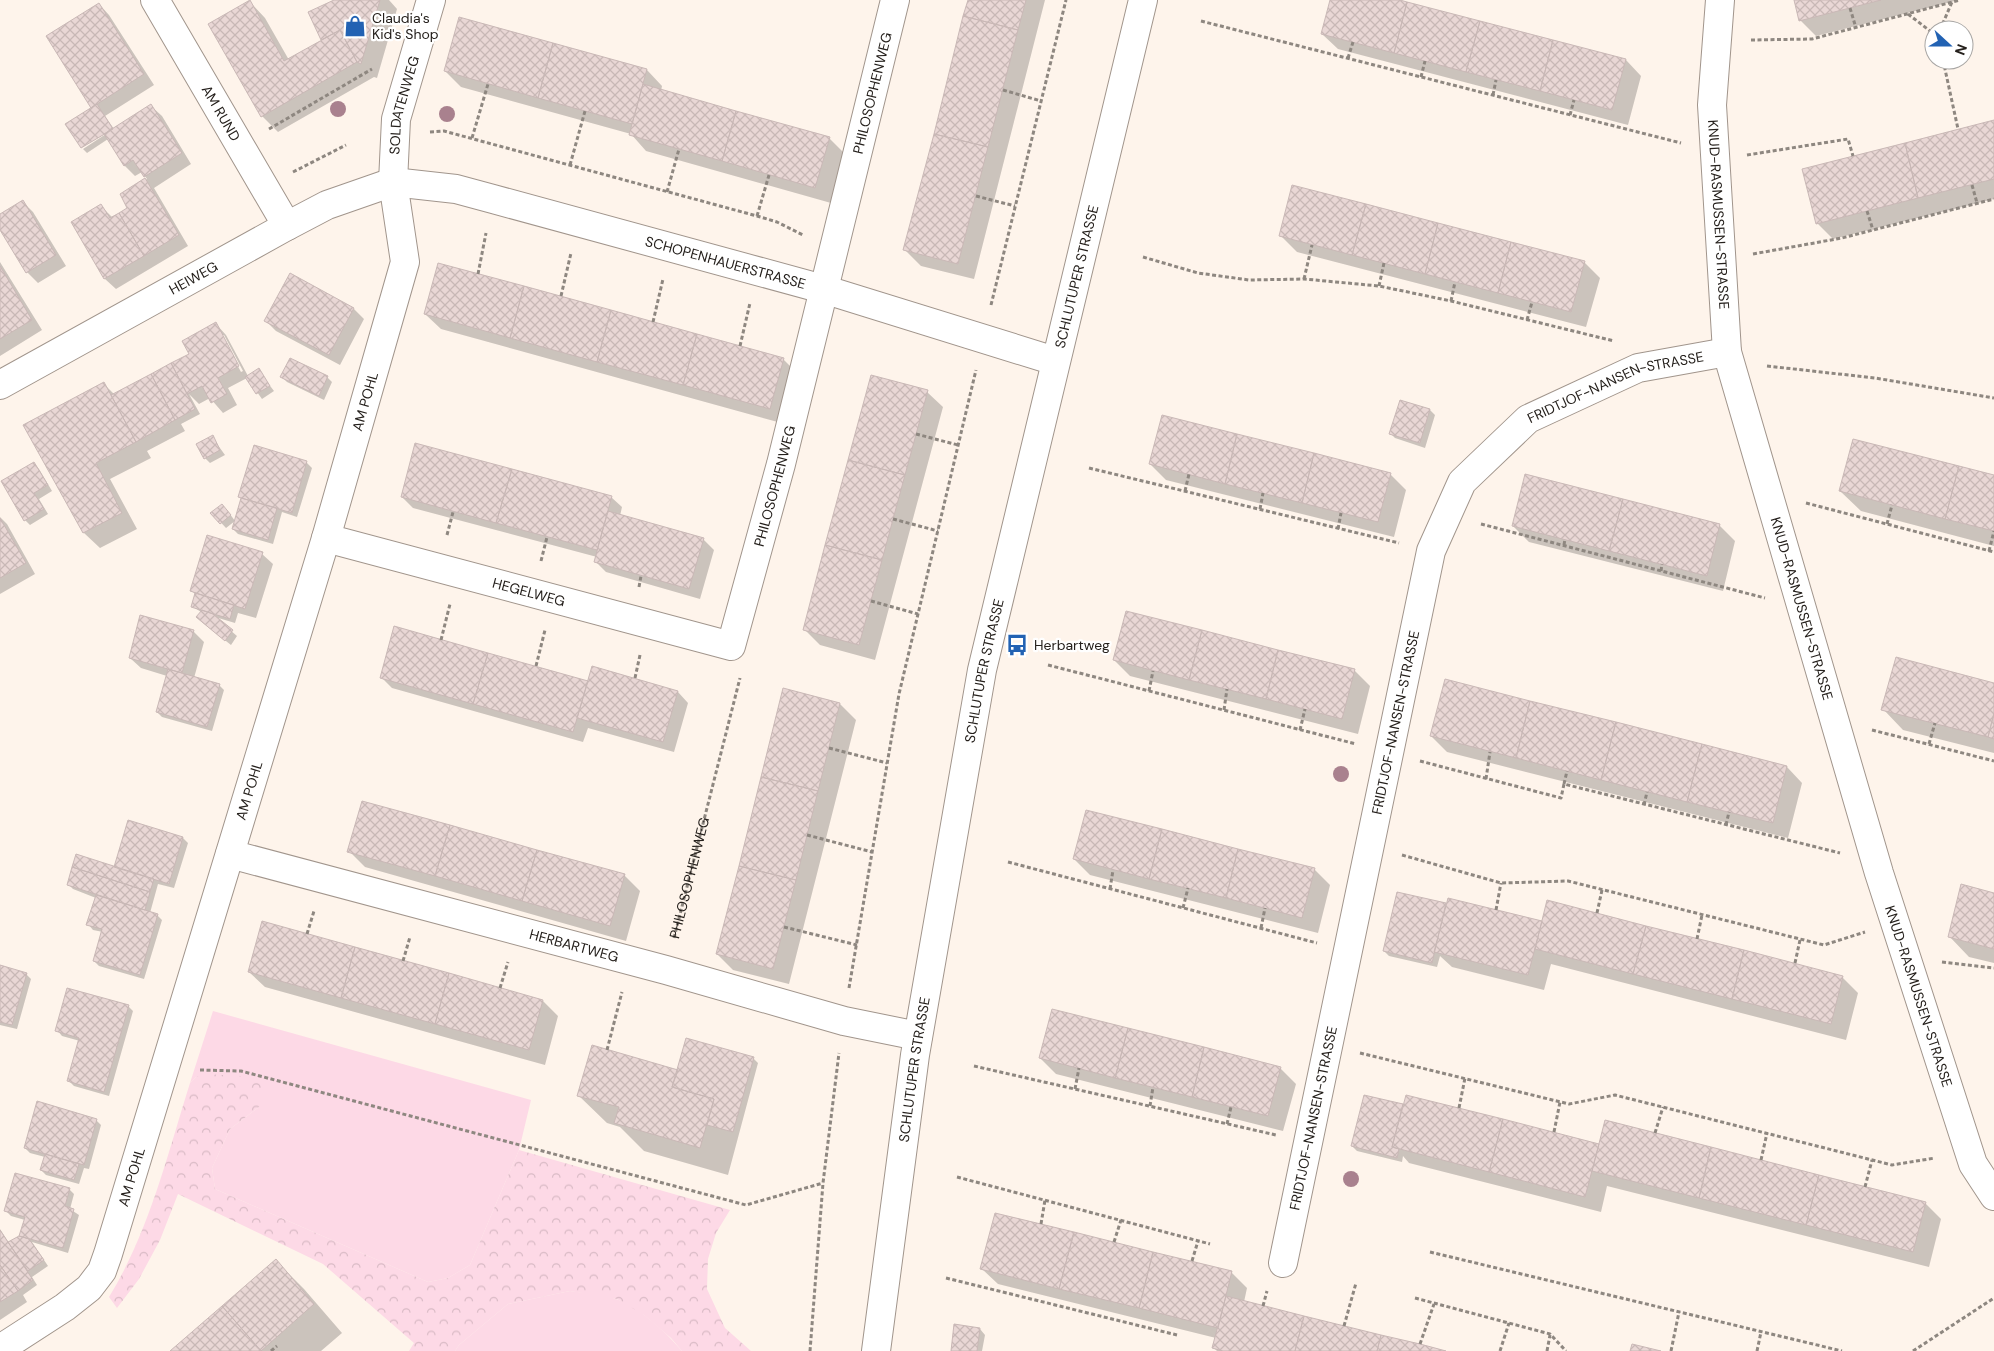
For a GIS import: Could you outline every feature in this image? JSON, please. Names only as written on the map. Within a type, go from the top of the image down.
[{"type":"street","name":"AM RUND","points":[[155,0],[284,220]]},
{"type":"street","name":"SOLDATENWEG","points":[[393,182],[396,119],[431,0]]},
{"type":"street","name":"PHILOSOPHENWEG","points":[[731,646],[781,464],[895,0]]},
{"type":"street","name":"SCHLUTUPER STRASSE","points":[[876,1351],[918,1036],[982,670],[1143,0]]},
{"type":"street","name":"KNUD-RASMUSSEN-STRASSE","points":[[1720,0],[1712,105],[1727,352],[1879,873],[1973,1164],[1994,1196]]},
{"type":"street","name":"SCHOPENHAUERSTRASSE","points":[[393,182],[456,189],[493,199],[823,289],[1055,361]]},
{"type":"street","name":"HEIWEG","points":[[0,385],[284,220],[393,182]]},
{"type":"street","name":"AM POHL","points":[[0,1349],[65,1307],[89,1288],[102,1271],[167,1065],[326,538],[405,262],[393,182]]},
{"type":"street","name":"FRIDTJOF-NANSEN-STRASSE","points":[[1283,1263],[1431,551],[1462,482],[1528,419],[1638,368],[1727,352]]},
{"type":"street","name":"HEGELWEG","points":[[326,538],[731,646]]},
{"type":"street","name":"HERBARTWEG","points":[[230,854],[666,970],[844,1021],[918,1036]]},
{"type":"path","points":[[810,1351],[823,1183],[844,1021],[899,694],[1066,0]]},
{"type":"path","points":[[1717,40],[1812,39],[1960,0]]},
{"type":"path","points":[[1944,20],[1952,2]]},
{"type":"path","points":[[1850,8],[1856,28]]},
{"type":"path","points":[[1907,14],[1924,27]]},
{"type":"path","points":[[1201,21],[1687,144]]},
{"type":"path","points":[[1348,58],[1353,42]]},
{"type":"path","points":[[1421,77],[1425,61]]},
{"type":"path","points":[[240,146],[372,69]]},
{"type":"path","points":[[1945,70],[1958,129]]},
{"type":"path","points":[[1493,95],[1496,80]]},
{"type":"path","points":[[472,138],[488,84]]},
{"type":"path","points":[[1003,90],[1041,101]]},
{"type":"path","points":[[1570,115],[1574,100]]},
{"type":"path","points":[[570,165],[585,111]]},
{"type":"path","points":[[395,135],[444,130],[757,216],[776,222],[811,239]]},
{"type":"path","points":[[1741,156],[1848,139],[1853,156]]},
{"type":"path","points":[[284,220],[292,173],[346,145]]},
{"type":"path","points":[[667,192],[679,149]]},
{"type":"path","points":[[757,216],[769,174]]},
{"type":"path","points":[[1972,185],[1977,203]]},
{"type":"path","points":[[976,196],[1015,206]]},
{"type":"path","points":[[478,274],[493,199]]},
{"type":"path","points":[[1748,255],[1842,238],[1994,199]]},
{"type":"path","points":[[1867,211],[1874,230]]},
{"type":"path","points":[[561,296],[578,222]]},
{"type":"path","points":[[1304,279],[1312,245]]},
{"type":"path","points":[[653,322],[671,248]]},
{"type":"path","points":[[1143,257],[1198,273],[1249,280],[1304,279],[1379,286],[1450,301],[1620,343]]},
{"type":"path","points":[[1379,286],[1384,263]]},
{"type":"path","points":[[740,346],[758,271]]},
{"type":"path","points":[[1450,301],[1455,282]]},
{"type":"path","points":[[1527,320],[1532,302]]},
{"type":"path","points":[[1766,366],[1875,378],[1994,398]]},
{"type":"path","points":[[916,434],[958,445]]},
{"type":"path","points":[[1089,468],[1402,544]]},
{"type":"path","points":[[1185,491],[1189,474]]},
{"type":"path","points":[[1260,510],[1263,493]]},
{"type":"path","points":[[1801,502],[1994,552]]},
{"type":"path","points":[[1887,524],[1892,505]]},
{"type":"path","points":[[1338,528],[1341,513]]},
{"type":"path","points":[[893,518],[938,531]]},
{"type":"path","points":[[1474,522],[1769,599]]},
{"type":"path","points":[[1989,551],[1994,531]]},
{"type":"path","points":[[1564,545],[1565,539]]},
{"type":"path","points":[[1661,571],[1662,564]]},
{"type":"path","points":[[871,601],[918,614]]},
{"type":"path","name":"PHILOSOPHENWEG","points":[[666,970],[740,676],[731,646]]},
{"type":"path","points":[[1048,665],[1363,746]]},
{"type":"path","points":[[1149,691],[1153,671]]},
{"type":"path","points":[[1224,710],[1227,689]]},
{"type":"path","points":[[1300,730],[1305,709]]},
{"type":"path","points":[[1929,744],[1935,723]]},
{"type":"path","points":[[1864,728],[1994,761]]},
{"type":"path","points":[[829,748],[887,763]]},
{"type":"path","points":[[1486,779],[1490,752]]},
{"type":"path","points":[[1418,761],[1561,798],[1567,771]]},
{"type":"path","points":[[1564,784],[1848,855]]},
{"type":"path","points":[[1644,804],[1647,792]]},
{"type":"path","points":[[1726,825],[1729,812]]},
{"type":"path","points":[[807,835],[872,852]]},
{"type":"path","points":[[1401,855],[1501,883],[1568,881],[1824,945],[1868,931]]},
{"type":"path","points":[[1008,862],[1323,944]]},
{"type":"path","points":[[1110,889],[1113,870]]},
{"type":"path","points":[[1496,910],[1501,883]]},
{"type":"path","points":[[1183,908],[1188,888]]},
{"type":"path","points":[[1597,913],[1602,890]]},
{"type":"path","points":[[1261,928],[1266,908]]},
{"type":"path","points":[[1698,939],[1702,915]]},
{"type":"path","points":[[784,927],[857,945]]},
{"type":"path","points":[[1795,964],[1800,940]]},
{"type":"path","points":[[607,1050],[630,961]]},
{"type":"path","points":[[1938,961],[1994,968]]},
{"type":"path","points":[[1352,1051],[1570,1104],[1615,1095],[1892,1165],[1943,1156]]},
{"type":"path","points":[[167,1065],[194,1070],[240,1071],[746,1205],[823,1183]]},
{"type":"path","points":[[974,1066],[1284,1137]]},
{"type":"path","points":[[1075,1089],[1079,1068]]},
{"type":"path","points":[[1458,1108],[1465,1078]]},
{"type":"path","points":[[1150,1106],[1153,1087]]},
{"type":"path","points":[[1554,1132],[1560,1102]]},
{"type":"path","points":[[1226,1124],[1231,1107]]},
{"type":"path","points":[[1655,1133],[1663,1107]]},
{"type":"path","points":[[1760,1160],[1767,1133]]},
{"type":"path","points":[[1866,1187],[1872,1160]]},
{"type":"path","points":[[958,1177],[1210,1244]]},
{"type":"path","points":[[1041,1224],[1045,1200]]},
{"type":"path","points":[[1114,1242],[1121,1220]]},
{"type":"path","points":[[1192,1261],[1198,1241]]},
{"type":"path","points":[[1430,1252],[1842,1351]]},
{"type":"path","points":[[946,1278],[1177,1334]]},
{"type":"path","points":[[1344,1326],[1356,1283]]},
{"type":"path","points":[[1416,1298],[1550,1334],[1566,1351]]},
{"type":"path","points":[[1913,1351],[1994,1298]]},
{"type":"path","points":[[1420,1344],[1434,1304]]},
{"type":"path","points":[[1671,1351],[1679,1312]]},
{"type":"path","points":[[1500,1351],[1509,1323]]},
{"type":"path","points":[[1757,1351],[1761,1332]]},
{"type":"path","points":[[1547,1351],[1550,1334]]},
{"type":"path","points":[[271,1351],[277,1346]]},
{"type":"green space","points":[[213,1011],[531,1100],[519,1150],[470,1265],[448,1278],[428,1282],[215,1189],[212,1168],[230,1129],[259,1107],[196,1077],[190,1083]]},
{"type":"green space","points":[[205,1074],[241,1076],[265,1083],[259,1107],[230,1129],[212,1168],[215,1189],[428,1282],[448,1278],[470,1265],[519,1150],[730,1210],[716,1233],[708,1259],[707,1289],[725,1328],[751,1351],[682,1351],[671,1338],[644,1315],[617,1299],[570,1291],[508,1304],[459,1345],[455,1351],[409,1351],[414,1343],[323,1264],[178,1194],[160,1240],[139,1279],[117,1308],[109,1297],[123,1272],[146,1220],[165,1166],[190,1083],[196,1077]]},
{"type":"green space","points":[[570,1291],[605,1296],[624,1302],[652,1321],[682,1351],[455,1351],[459,1345],[508,1304]]},
{"type":"building","points":[[250,0],[284,61],[340,30],[357,62],[261,117],[208,24]]},
{"type":"building","points":[[334,0],[380,0],[361,64],[357,62],[340,30],[321,40],[308,12]]},
{"type":"building","points":[[968,0],[1026,0],[1018,30],[963,16]]},
{"type":"building","points":[[1330,0],[1400,0],[1407,2],[1394,53],[1321,34]]},
{"type":"building","points":[[1794,0],[1881,0],[1799,21]]},
{"type":"building","points":[[1407,2],[1480,21],[1466,72],[1394,53]]},
{"type":"building","points":[[99,3],[144,74],[91,108],[46,36]]},
{"type":"building","points":[[963,16],[1018,30],[988,147],[934,134]]},
{"type":"building","points":[[459,17],[553,43],[538,98],[444,71]]},
{"type":"building","points":[[1480,21],[1553,40],[1540,91],[1466,72]]},
{"type":"building","points":[[1553,40],[1626,59],[1612,110],[1540,91]]},
{"type":"building","points":[[553,43],[647,69],[632,124],[538,98]]},
{"type":"building","points":[[643,84],[736,111],[722,161],[629,135]]},
{"type":"building","points":[[97,104],[113,129],[81,148],[65,124]]},
{"type":"building","points":[[151,104],[182,153],[144,177],[133,160],[124,166],[104,134]]},
{"type":"building","points":[[736,111],[830,137],[815,188],[722,161]]},
{"type":"building","points":[[1994,120],[1994,179],[1918,198],[1905,143]]},
{"type":"building","points":[[934,134],[988,147],[958,264],[903,250]]},
{"type":"building","points":[[1905,143],[1918,198],[1816,224],[1802,169]]},
{"type":"building","points":[[145,178],[179,235],[144,256],[119,213],[127,208],[120,194]]},
{"type":"building","points":[[1292,185],[1366,204],[1352,255],[1279,236]]},
{"type":"building","points":[[23,200],[56,255],[26,273],[0,230],[0,214]]},
{"type":"building","points":[[101,204],[110,218],[119,213],[144,256],[104,279],[71,222]]},
{"type":"building","points":[[1366,204],[1438,223],[1425,274],[1352,255]]},
{"type":"building","points":[[1438,223],[1511,242],[1498,293],[1425,274]]},
{"type":"building","points":[[1511,242],[1585,261],[1571,312],[1498,293]]},
{"type":"building","points":[[438,263],[524,286],[510,338],[424,314]]},
{"type":"building","points":[[0,266],[32,320],[0,339]]},
{"type":"building","points":[[290,273],[354,308],[329,355],[264,321]]},
{"type":"building","points":[[524,286],[611,310],[597,362],[510,338]]},
{"type":"building","points":[[611,310],[697,334],[683,385],[597,362]]},
{"type":"building","points":[[216,322],[239,366],[218,378],[227,394],[211,403],[202,386],[187,394],[171,363],[189,354],[182,341]]},
{"type":"building","points":[[697,334],[784,358],[770,409],[683,385]]},
{"type":"building","points":[[290,358],[328,376],[319,396],[280,377]]},
{"type":"building","points":[[171,363],[195,409],[175,420],[151,374]]},
{"type":"building","points":[[259,368],[270,386],[256,394],[245,377]]},
{"type":"building","points":[[151,374],[175,420],[136,442],[111,395]]},
{"type":"building","points":[[871,375],[928,390],[905,475],[848,460]]},
{"type":"building","points":[[104,382],[136,442],[96,463],[122,513],[83,533],[23,425]]},
{"type":"building","points":[[1400,400],[1430,409],[1420,443],[1389,434]]},
{"type":"building","points":[[1162,415],[1237,434],[1225,484],[1149,464]]},
{"type":"building","points":[[1237,434],[1314,453],[1302,503],[1225,484]]},
{"type":"building","points":[[213,435],[220,450],[204,459],[196,444]]},
{"type":"building","points":[[1853,439],[1959,466],[1945,519],[1839,491]]},
{"type":"building","points":[[415,443],[512,469],[496,523],[401,497]]},
{"type":"building","points":[[254,445],[307,461],[292,513],[238,497]]},
{"type":"building","points":[[1314,453],[1391,473],[1378,522],[1302,503]]},
{"type":"building","points":[[848,460],[905,475],[882,560],[825,545]]},
{"type":"building","points":[[34,462],[48,485],[34,493],[44,509],[24,521],[1,481]]},
{"type":"building","points":[[1959,466],[1994,475],[1994,531],[1945,519]]},
{"type":"building","points":[[512,469],[612,496],[597,550],[496,523]]},
{"type":"building","points":[[1525,474],[1623,499],[1609,551],[1512,526]]},
{"type":"building","points":[[241,498],[277,508],[268,540],[232,529]]},
{"type":"building","points":[[1623,499],[1720,524],[1707,576],[1609,551]]},
{"type":"building","points":[[222,504],[231,515],[220,524],[210,513]]},
{"type":"building","points":[[608,511],[704,538],[689,589],[594,562]]},
{"type":"building","points":[[0,518],[26,563],[0,578]]},
{"type":"building","points":[[207,535],[263,552],[245,609],[190,591]]},
{"type":"building","points":[[825,545],[882,560],[859,645],[803,630]]},
{"type":"building","points":[[195,593],[234,605],[230,619],[191,607]]},
{"type":"building","points":[[202,610],[213,614],[233,630],[225,641],[196,617]]},
{"type":"building","points":[[1126,611],[1202,630],[1189,680],[1113,660]]},
{"type":"building","points":[[140,615],[194,630],[182,673],[129,658]]},
{"type":"building","points":[[394,626],[488,653],[473,704],[380,678]]},
{"type":"building","points":[[1202,630],[1278,650],[1266,699],[1189,680]]},
{"type":"building","points":[[1278,650],[1355,669],[1342,719],[1266,699]]},
{"type":"building","points":[[488,653],[588,681],[573,732],[473,704]]},
{"type":"building","points":[[1896,657],[1994,683],[1994,713],[1988,737],[1881,710]]},
{"type":"building","points":[[592,666],[678,691],[663,742],[577,718]]},
{"type":"building","points":[[168,669],[220,684],[207,727],[156,712]]},
{"type":"building","points":[[1445,679],[1530,701],[1516,758],[1430,736]]},
{"type":"building","points":[[783,688],[840,703],[818,791],[761,777]]},
{"type":"building","points":[[1530,701],[1616,722],[1601,780],[1516,758]]},
{"type":"building","points":[[1994,713],[1994,739],[1988,737]]},
{"type":"building","points":[[1616,722],[1702,744],[1687,802],[1601,780]]},
{"type":"building","points":[[1702,744],[1787,766],[1773,823],[1687,802]]},
{"type":"building","points":[[761,777],[818,791],[796,880],[739,866]]},
{"type":"building","points":[[362,801],[450,825],[435,876],[347,852]]},
{"type":"building","points":[[1086,810],[1162,829],[1149,879],[1073,859]]},
{"type":"building","points":[[128,820],[183,837],[169,884],[114,867]]},
{"type":"building","points":[[450,825],[537,850],[522,901],[435,876]]},
{"type":"building","points":[[1162,829],[1238,849],[1226,898],[1149,879]]},
{"type":"building","points":[[1238,849],[1315,868],[1302,918],[1226,898]]},
{"type":"building","points":[[537,850],[625,874],[610,926],[522,901]]},
{"type":"building","points":[[76,854],[154,879],[150,892],[72,867]]},
{"type":"building","points":[[739,866],[796,880],[773,969],[716,954]]},
{"type":"building","points":[[72,867],[150,892],[145,910],[67,885]]},
{"type":"building","points":[[1961,884],[1994,893],[1994,949],[1948,937]]},
{"type":"building","points":[[1397,892],[1446,903],[1432,963],[1383,951]]},
{"type":"building","points":[[96,895],[158,914],[140,975],[93,961],[102,929],[86,925]]},
{"type":"building","points":[[1448,898],[1542,921],[1528,975],[1434,952]]},
{"type":"building","points":[[1547,900],[1646,926],[1633,974],[1535,949]]},
{"type":"building","points":[[262,921],[355,947],[341,998],[248,972]]},
{"type":"building","points":[[1646,926],[1744,950],[1732,999],[1633,974]]},
{"type":"building","points":[[355,947],[449,973],[435,1024],[341,998]]},
{"type":"building","points":[[1744,950],[1843,976],[1831,1024],[1732,999]]},
{"type":"building","points":[[0,965],[27,973],[12,1025],[0,1022]]},
{"type":"building","points":[[449,973],[543,1000],[529,1050],[435,1024]]},
{"type":"building","points":[[67,988],[129,1005],[104,1092],[67,1081],[79,1038],[55,1031]]},
{"type":"building","points":[[1052,1009],[1128,1028],[1115,1078],[1039,1058]]},
{"type":"building","points":[[1128,1028],[1204,1047],[1192,1097],[1115,1078]]},
{"type":"building","points":[[686,1038],[754,1057],[733,1132],[707,1125],[714,1099],[672,1087]]},
{"type":"building","points":[[592,1045],[678,1070],[672,1087],[714,1099],[700,1148],[614,1123],[619,1107],[577,1096]]},
{"type":"building","points":[[1204,1047],[1281,1067],[1268,1116],[1192,1097]]},
{"type":"building","points":[[1364,1095],[1403,1104],[1392,1147],[1399,1149],[1397,1158],[1351,1146]]},
{"type":"building","points":[[1406,1095],[1503,1119],[1489,1172],[1392,1147]]},
{"type":"building","points":[[37,1101],[97,1119],[84,1165],[24,1148]]},
{"type":"building","points":[[1503,1119],[1599,1144],[1585,1197],[1489,1172]]},
{"type":"building","points":[[1605,1120],[1711,1147],[1699,1198],[1592,1171]]},
{"type":"building","points":[[1711,1147],[1819,1175],[1806,1225],[1699,1198]]},
{"type":"building","points":[[45,1154],[79,1164],[74,1180],[40,1170]]},
{"type":"building","points":[[15,1173],[70,1188],[65,1206],[74,1209],[63,1248],[19,1236],[25,1217],[4,1211]]},
{"type":"building","points":[[1819,1175],[1926,1202],[1913,1252],[1806,1225]]},
{"type":"building","points":[[995,1213],[1074,1232],[1059,1289],[980,1269]]},
{"type":"building","points":[[0,1230],[33,1280],[18,1291],[0,1265]]},
{"type":"building","points":[[1074,1232],[1153,1252],[1139,1308],[1059,1289]]},
{"type":"building","points":[[19,1236],[29,1239],[44,1260],[28,1271],[8,1242]]},
{"type":"building","points":[[1153,1252],[1232,1271],[1218,1328],[1139,1308]]},
{"type":"building","points":[[276,1259],[314,1304],[261,1351],[222,1306]]},
{"type":"building","points":[[0,1265],[18,1291],[0,1302]]},
{"type":"building","points":[[1226,1296],[1304,1316],[1295,1351],[1223,1351],[1212,1348]]},
{"type":"building","points":[[222,1306],[261,1351],[170,1351]]},
{"type":"building","points":[[1304,1316],[1381,1335],[1377,1351],[1295,1351]]},
{"type":"building","points":[[954,1324],[980,1328],[977,1351],[951,1351]]},
{"type":"building","points":[[1381,1335],[1420,1344],[1446,1351],[1377,1351]]},
{"type":"building","points":[[1632,1344],[1661,1351],[1630,1351]]},
{"type":"place","name":"Claudia's Kid's Shop","points":[[355,26]]},
{"type":"place","name":"Herbartweg","points":[[1017,645]]}]
